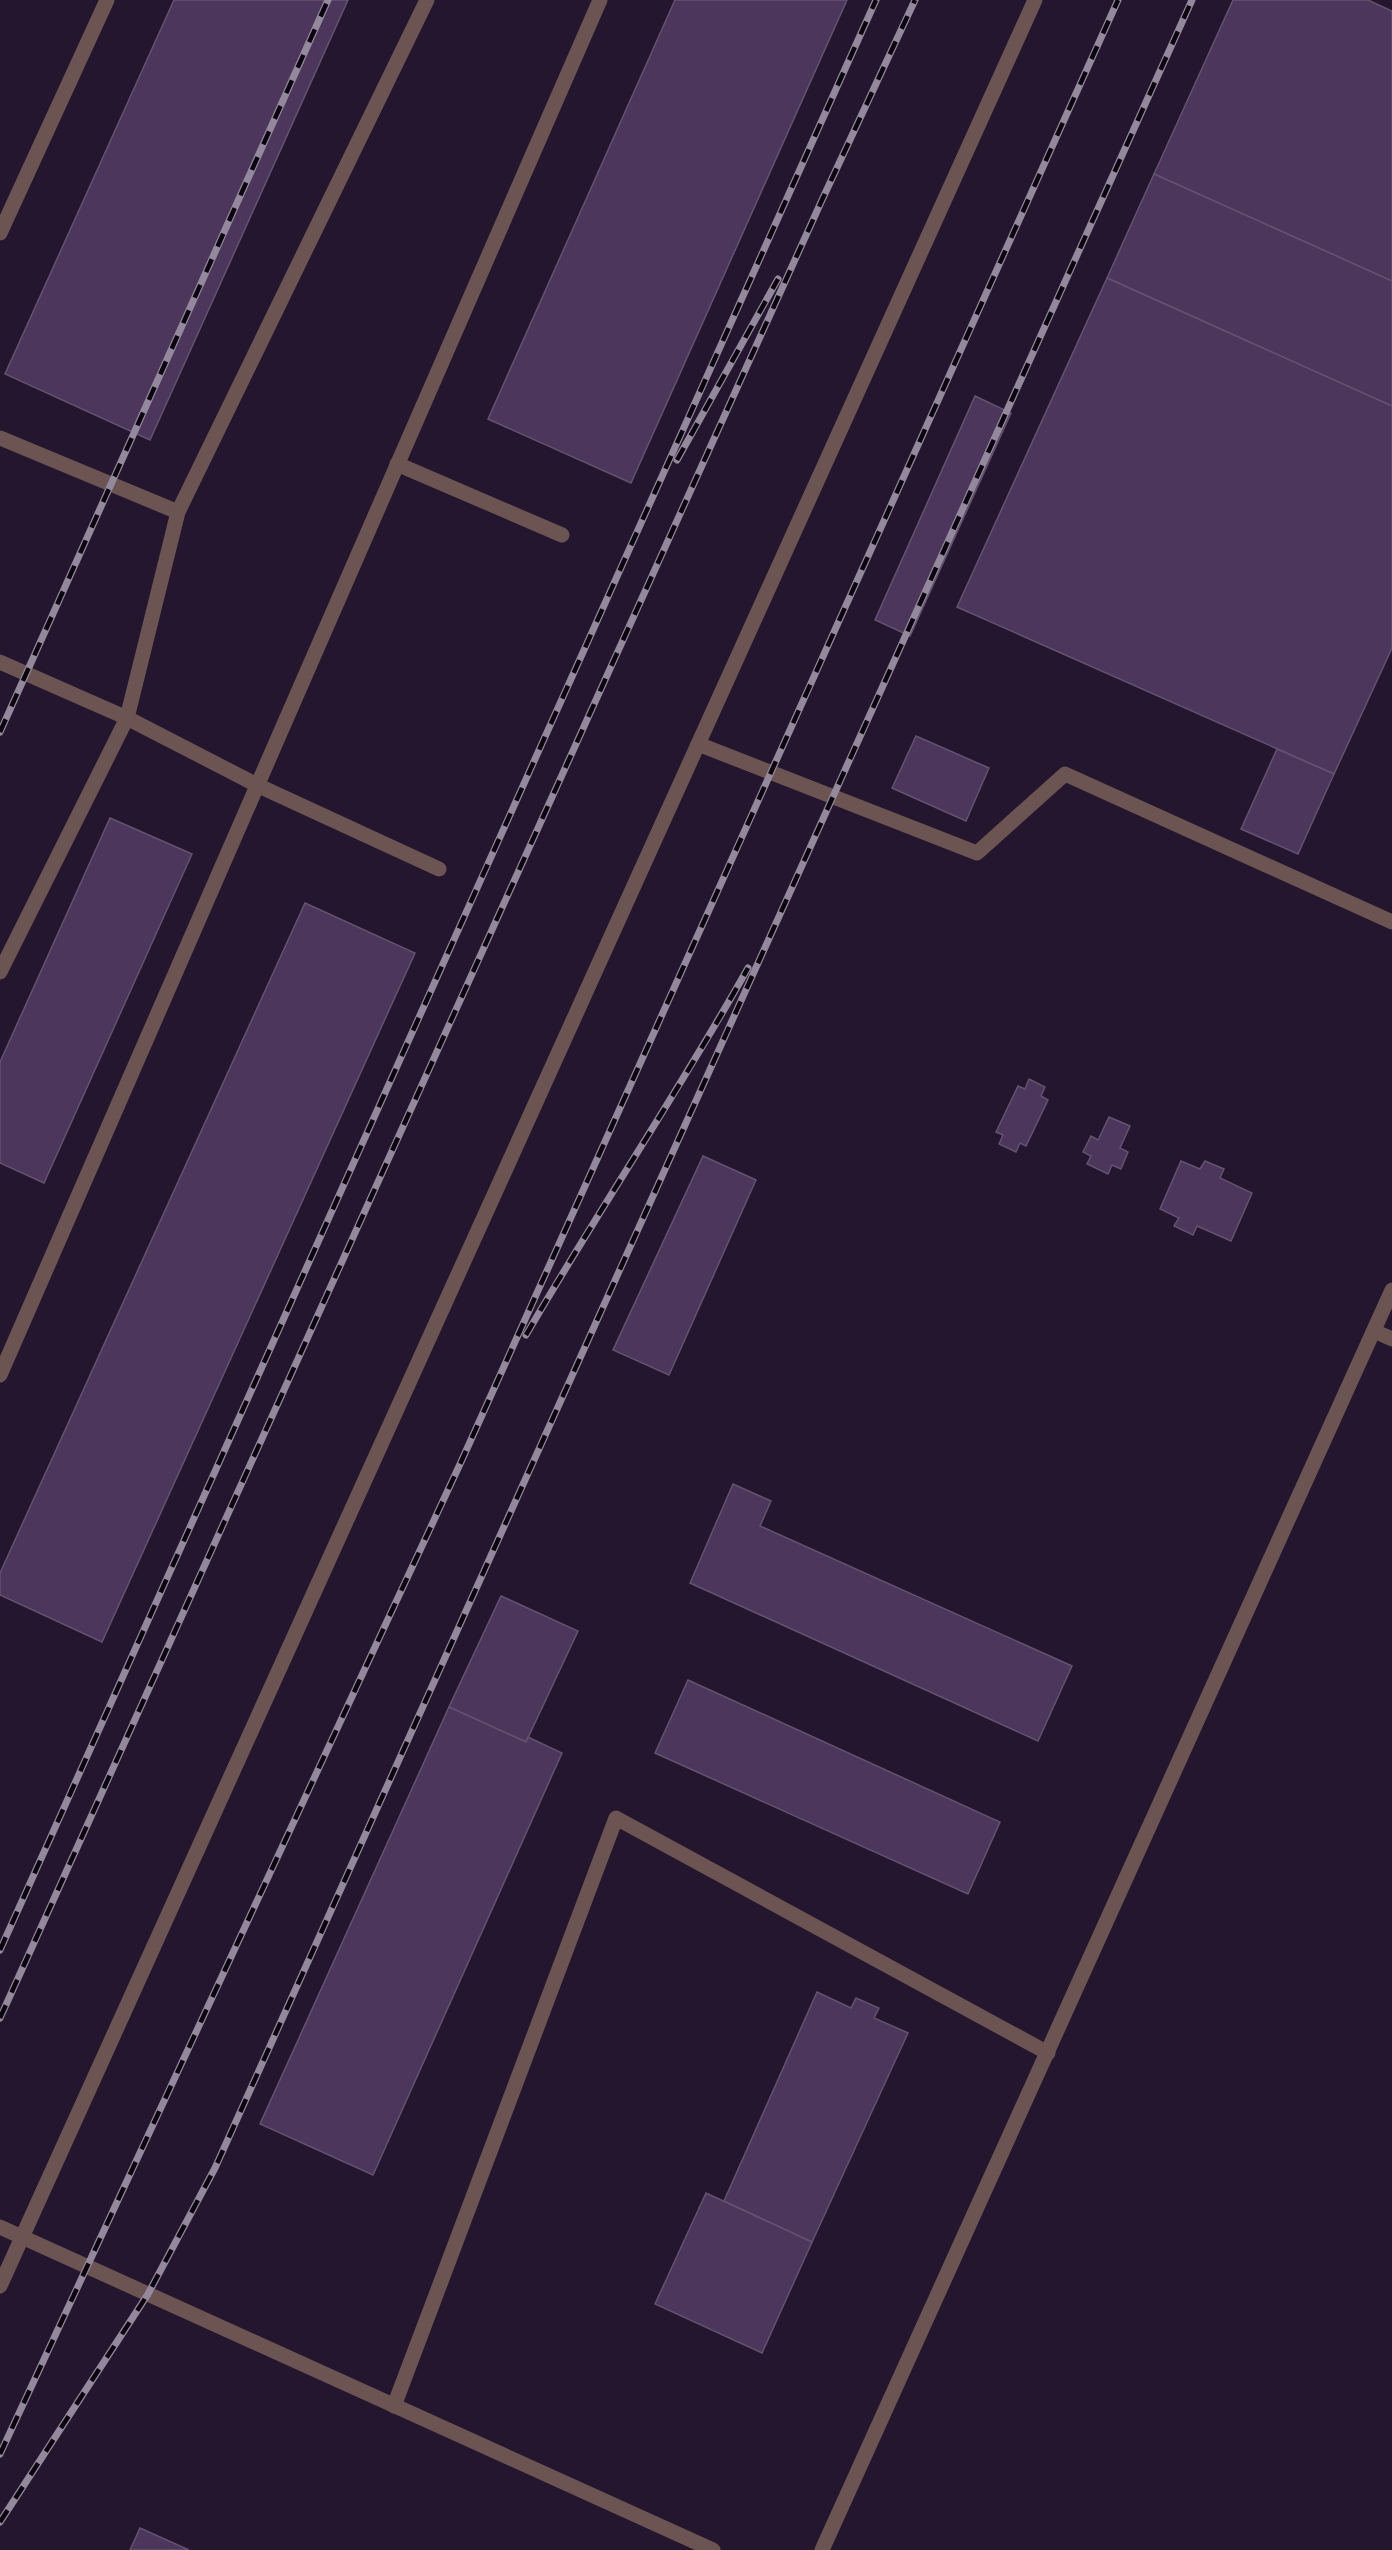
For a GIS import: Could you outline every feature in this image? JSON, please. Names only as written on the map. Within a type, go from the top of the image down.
[{"type":"lane","points":[[0,233],[107,0]]},
{"type":"lane","points":[[0,972],[127,718],[178,512],[428,0]]},
{"type":"lane","points":[[0,1375],[600,0]]},
{"type":"lane","points":[[0,2286],[1035,0]]},
{"type":"lane","points":[[0,438],[178,512]]},
{"type":"lane","points":[[397,464],[562,535]]},
{"type":"lane","points":[[0,662],[127,718],[257,785],[439,868]]},
{"type":"lane","points":[[698,744],[977,853],[1065,774],[1392,921]]},
{"type":"lane","points":[[822,2550],[1392,1290]]},
{"type":"lane","points":[[1374,1331],[1392,1339]]},
{"type":"lane","points":[[394,2406],[616,1818],[1048,2053]]},
{"type":"lane","points":[[0,2227],[713,2550]]},
{"type":"building","points":[[174,0],[348,0],[150,440],[5,374]]},
{"type":"building","points":[[675,0],[847,0],[631,483],[488,419]]},
{"type":"building","points":[[1233,0],[1368,0],[1392,11],[1392,281],[1154,174]]},
{"type":"building","points":[[1154,174],[1392,281],[1392,406],[1107,278]]},
{"type":"building","points":[[1107,278],[1392,406],[1392,648],[1334,774],[957,607]]},
{"type":"building","points":[[975,396],[1011,413],[910,636],[875,620]]},
{"type":"building","points":[[916,736],[989,768],[966,821],[892,788]]},
{"type":"building","points":[[1277,749],[1334,774],[1298,854],[1241,829]]},
{"type":"building","points":[[110,818],[192,854],[44,1183],[0,1163],[0,1062]]},
{"type":"building","points":[[305,903],[415,953],[102,1642],[0,1595],[0,1573]]},
{"type":"building","points":[[1029,1079],[1045,1087],[1041,1096],[1048,1100],[1026,1146],[1020,1143],[1016,1152],[999,1144],[1003,1135],[996,1132],[1018,1086],[1025,1089]]},
{"type":"building","points":[[1109,1117],[1130,1126],[1120,1148],[1128,1152],[1121,1169],[1112,1165],[1108,1174],[1087,1164],[1091,1156],[1083,1152],[1091,1136],[1098,1140]]},
{"type":"building","points":[[703,1156],[756,1180],[669,1375],[613,1350]]},
{"type":"building","points":[[1181,1161],[1200,1169],[1205,1161],[1224,1169],[1220,1178],[1252,1193],[1231,1241],[1197,1226],[1193,1235],[1174,1226],[1179,1218],[1160,1209]]},
{"type":"building","points":[[733,1484],[771,1501],[760,1526],[1072,1666],[1038,1741],[690,1583]]},
{"type":"building","points":[[501,1596],[578,1631],[526,1742],[449,1707]]},
{"type":"building","points":[[688,1680],[1000,1822],[968,1894],[655,1753]]},
{"type":"building","points":[[449,1707],[526,1742],[528,1737],[562,1753],[373,2175],[260,2124]]},
{"type":"building","points":[[817,1992],[851,2008],[856,1998],[879,2008],[874,2018],[908,2033],[812,2242],[724,2201]]},
{"type":"building","points":[[706,2193],[812,2242],[762,2353],[655,2304]]},
{"type":"building","points":[[140,2528],[189,2550],[130,2550]]},
{"type":"railway","points":[[0,732],[328,0]]},
{"type":"railway","points":[[0,1950],[876,0]]},
{"type":"railway","points":[[0,2018],[822,200],[915,0]]},
{"type":"railway","points":[[0,2454],[461,1462],[1118,0]]},
{"type":"railway","points":[[0,2522],[148,2294],[215,2168],[1192,0]]},
{"type":"railway","points":[[677,460],[778,279]]},
{"type":"railway","points":[[526,1335],[694,1061],[748,968]]}]
